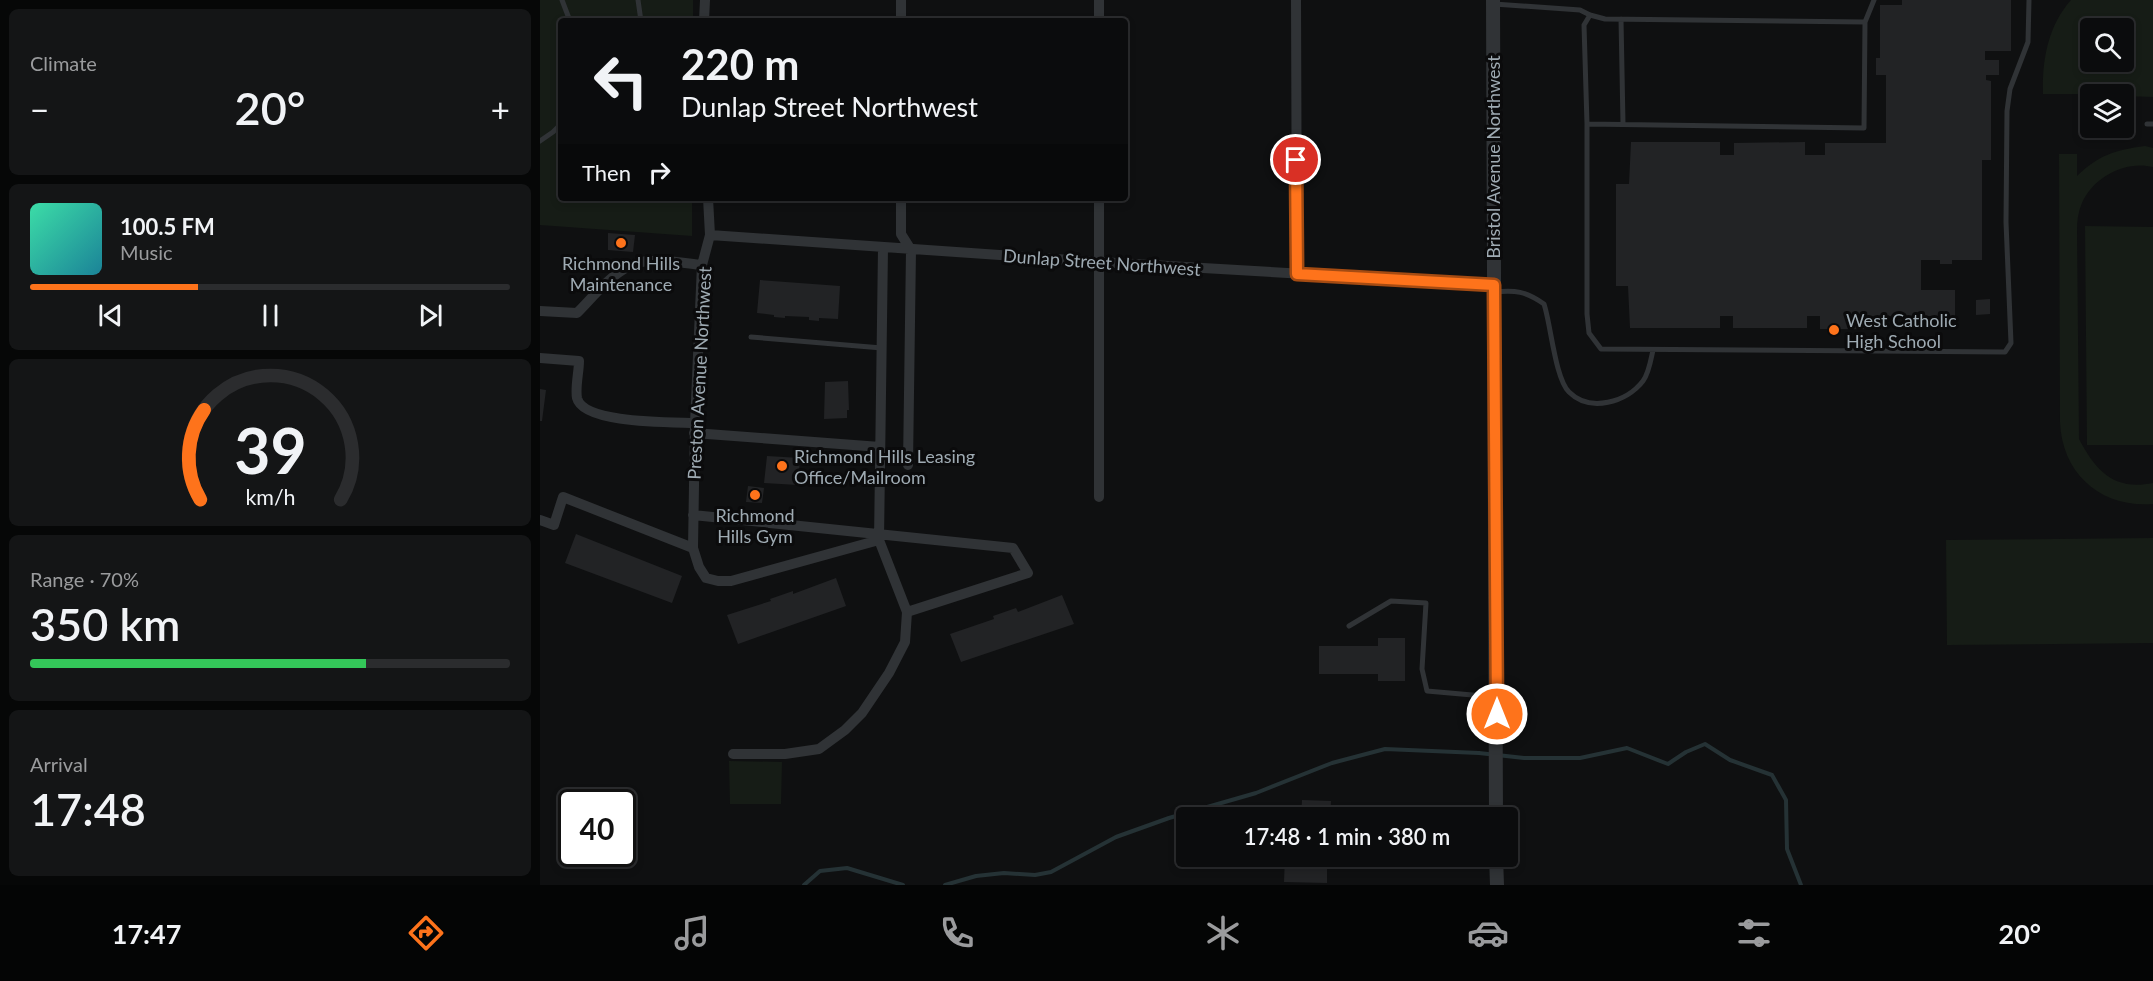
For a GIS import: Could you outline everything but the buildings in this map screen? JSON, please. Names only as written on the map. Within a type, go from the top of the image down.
[{"type":"street","points":[[704,18],[705,0]]},
{"type":"street","points":[[901,0],[901,18]]},
{"type":"street","points":[[1099,0],[1099,18]]},
{"type":"street","points":[[1296,0],[1297,274]]},
{"type":"street","name":"Bristol Avenue Northwest","points":[[1493,2],[1496,807]]},
{"type":"street","name":"Preston Avenue Northwest","points":[[693,548],[694,428],[702,264],[710,235],[708,201]]},
{"type":"street","points":[[901,201],[901,234],[911,250],[908,465]]},
{"type":"street","points":[[1099,201],[1099,496]]},
{"type":"street","name":"Dunlap Street Northwest","points":[[710,235],[1494,289]]},
{"type":"street","points":[[733,754],[785,754],[819,749],[845,730],[862,713],[889,673],[905,642],[907,612],[879,537],[883,248]]},
{"type":"street","points":[[540,311],[577,313],[613,278],[635,264],[646,262],[702,264]]},
{"type":"street","points":[[540,358],[579,361],[577,398],[582,406],[594,414],[694,428],[880,447]]},
{"type":"street","points":[[540,520],[554,525],[563,497],[693,548],[699,567],[706,578],[718,581],[731,581],[879,537]]},
{"type":"street","points":[[693,514],[879,537],[1013,548],[1028,573],[907,612]]},
{"type":"street","points":[[1496,867],[1497,885]]},
{"type":"lane","points":[[562,0],[569,18]]},
{"type":"lane","points":[[638,0],[641,18]]},
{"type":"lane","points":[[1587,124],[1864,128],[1865,22],[1874,0]]},
{"type":"lane","points":[[1590,15],[1584,25],[1587,124],[1587,314],[1589,333],[1601,349],[2005,352],[2011,343],[2006,222],[2007,111],[2010,89],[2028,42],[2029,0]]},
{"type":"lane","points":[[1493,2],[1580,10],[1605,19],[1865,22]]},
{"type":"lane","points":[[1621,19],[1623,124]]},
{"type":"lane","points":[[540,141],[558,128]]},
{"type":"lane","points":[[1494,289],[1516,290],[1532,295],[1544,304],[1557,367],[1569,392],[1587,402],[1606,404],[1629,393],[1644,380],[1653,350]]},
{"type":"lane","points":[[751,337],[882,348]]},
{"type":"lane","points":[[1349,626],[1391,601],[1426,603],[1422,669],[1427,691],[1497,697]]},
{"type":"shaded area","points":[[540,0],[693,0],[693,18],[558,18],[558,201],[692,201],[692,236],[540,225]]},
{"type":"shaded area","points":[[2071,0],[2153,0],[2153,97],[2134,96],[2134,84],[2080,84],[2080,94],[2043,94],[2045,56],[2057,21]]},
{"type":"shaded area","points":[[2145,146],[2153,148],[2153,167],[2143,165],[2122,168],[2102,178],[2094,185],[2082,203],[2077,230],[2079,439],[2092,460],[2108,476],[2127,484],[2153,483],[2153,504],[2134,504],[2101,494],[2088,484],[2077,472],[2062,441],[2060,422],[2059,154],[2077,154],[2077,176],[2100,158],[2125,149]]},
{"type":"shaded area","points":[[2085,226],[2153,227],[2153,445],[2087,445]]},
{"type":"shaded area","points":[[2153,538],[2153,643],[1947,645],[1946,540]]},
{"type":"shaded area","points":[[729,761],[782,762],[781,804],[730,804]]},
{"type":"waterway","points":[[945,885],[976,876],[1004,873],[1035,875],[1051,872],[1116,837],[1169,818],[1256,793],[1332,763],[1385,749],[1479,753],[1524,758],[1580,758],[1627,748],[1668,764],[1686,752],[1705,744],[1730,760],[1772,775],[1786,800],[1787,849],[1801,885]]},
{"type":"waterway","points":[[804,885],[820,871],[847,868],[903,885]]},
{"type":"place","name":"Richmond Hills Maintenance","points":[[621,243]]},
{"type":"place","name":"West Catholic High School","points":[[1834,330]]},
{"type":"place","name":"Richmond Hills Leasing Office/Mailroom","points":[[782,466]]},
{"type":"place","name":"Richmond Hills Gym","points":[[755,495]]},
{"type":"route","points":[[1296,160],[1297,274],[1494,285],[1497,714]]}]
